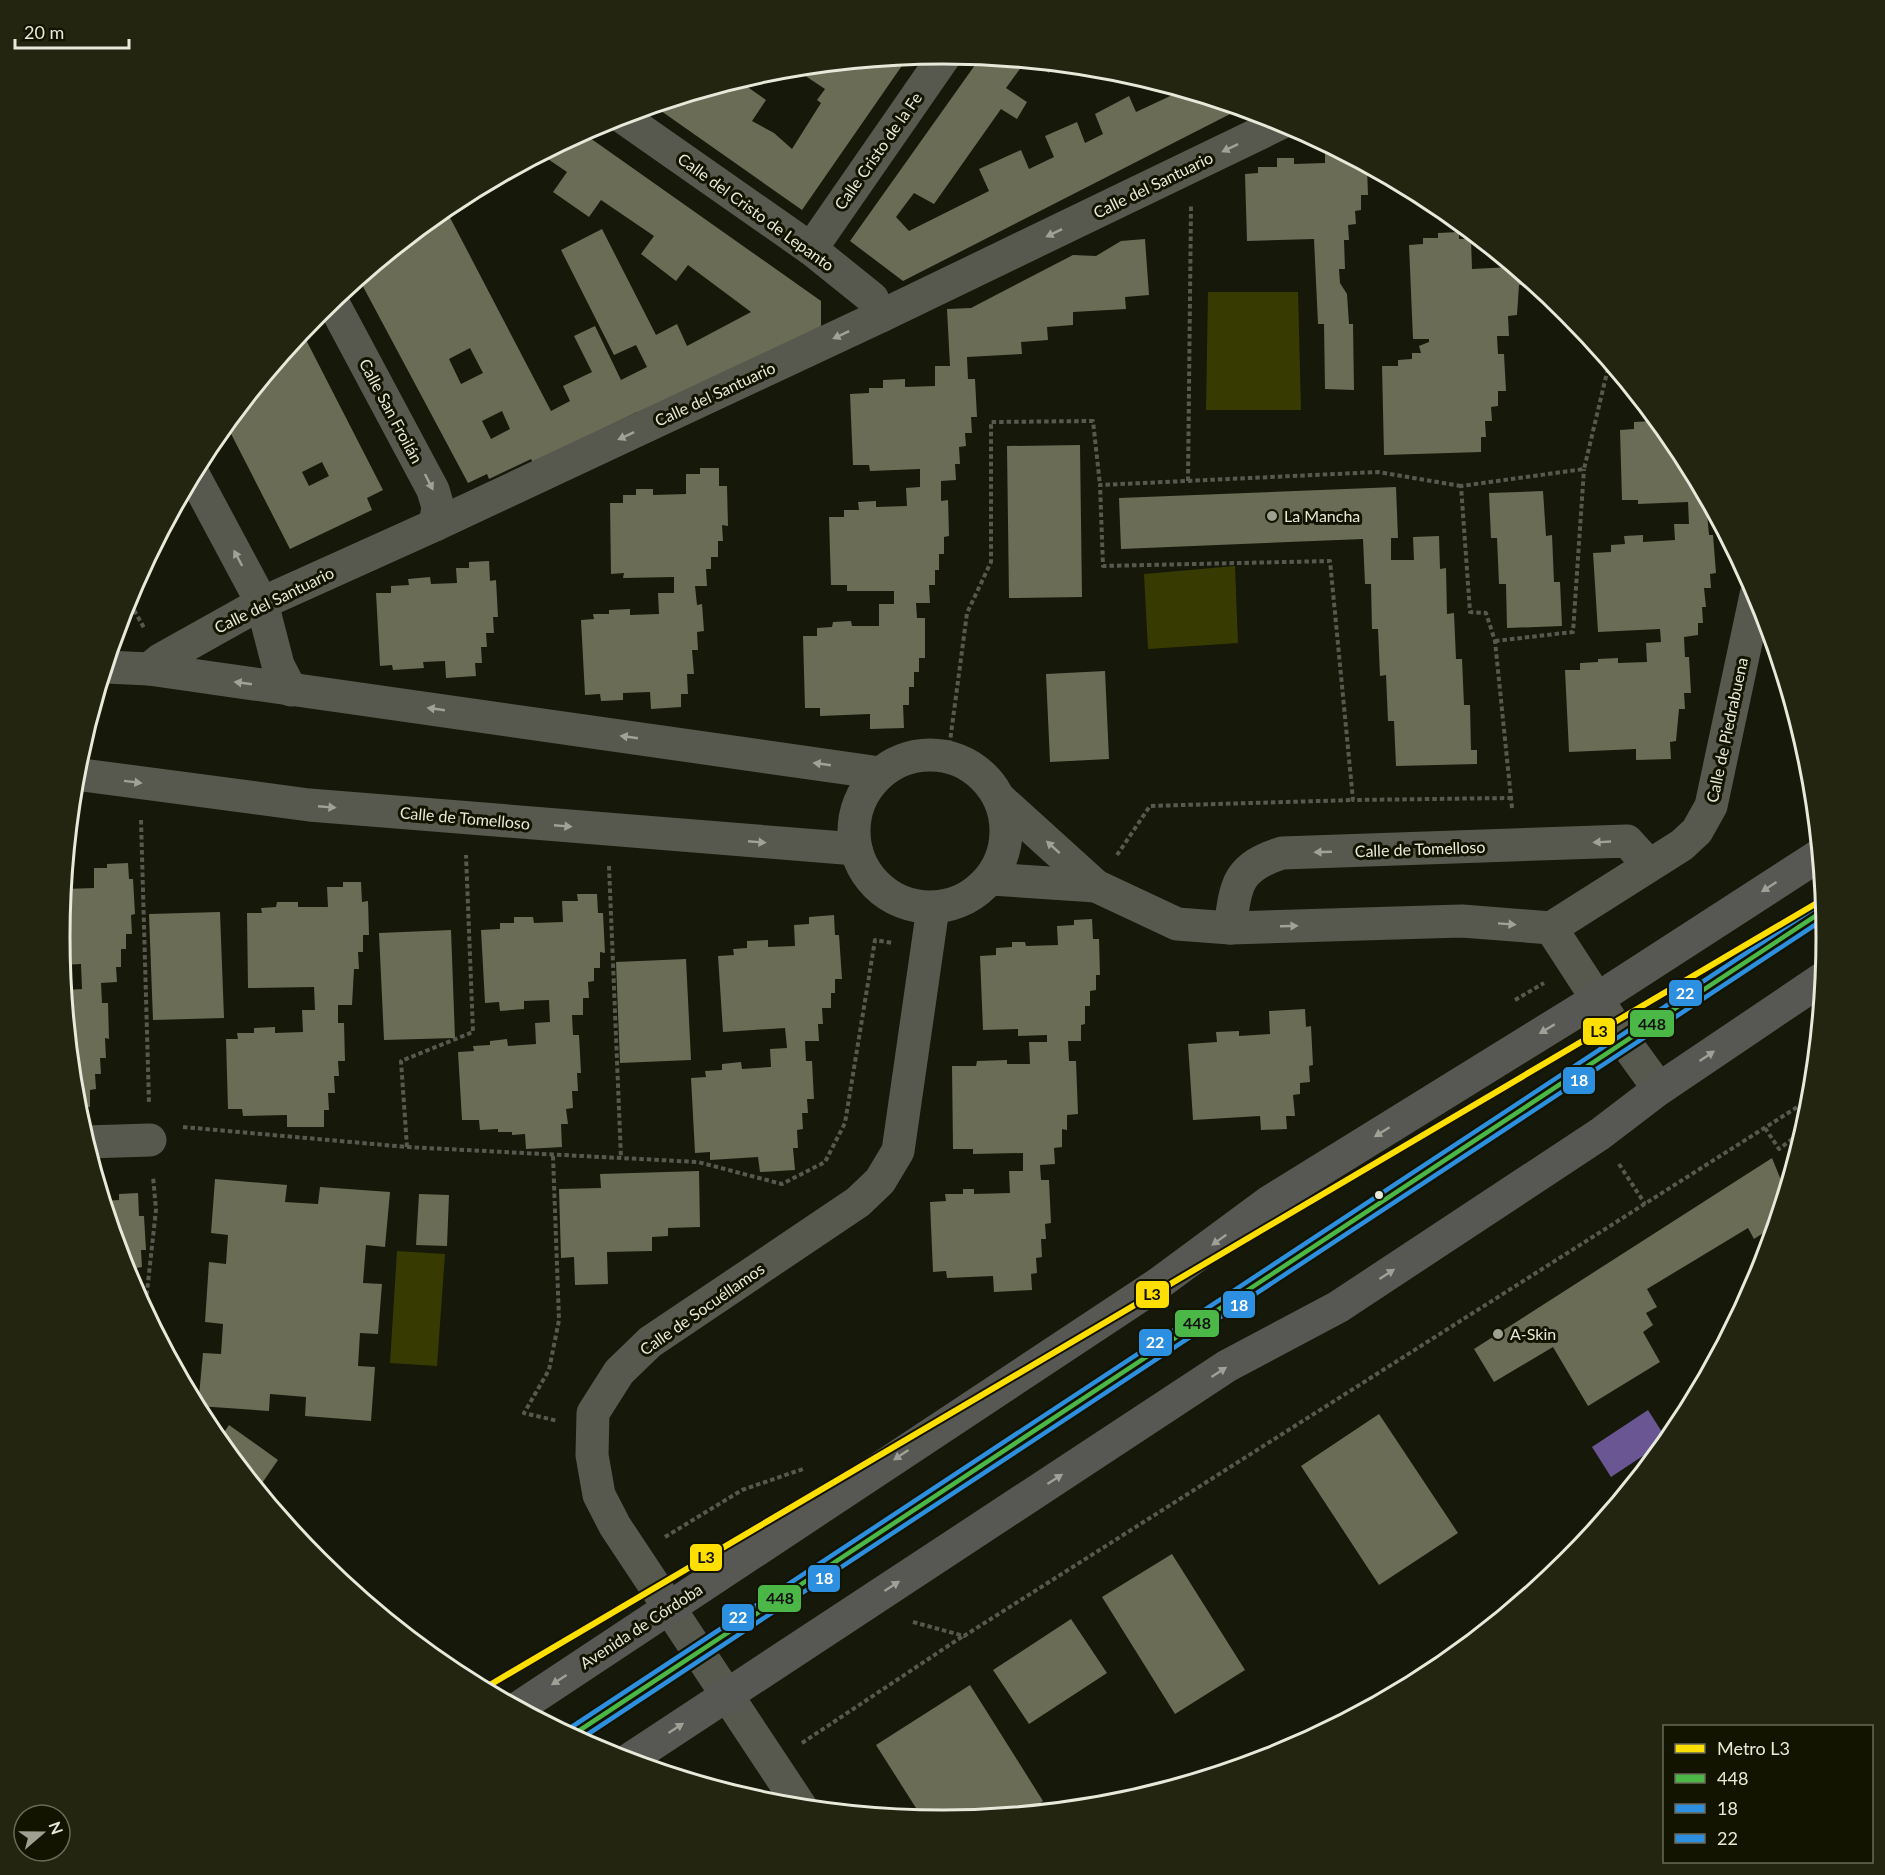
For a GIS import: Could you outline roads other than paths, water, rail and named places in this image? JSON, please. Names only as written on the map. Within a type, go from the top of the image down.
[{"type":"main road","name":"Avenida de Córdoba","points":[[525,1704],[1158,1284],[1269,1202],[1597,999],[1812,860]]},
{"type":"main road","points":[[637,1755],[1227,1366],[1347,1300],[1600,1134],[1659,1089],[1814,984]]},
{"type":"street","name":"Calle Cristo de la Fe","points":[[811,249],[939,64]]},
{"type":"street","name":"Calle del Cristo de Lepanto","points":[[631,123],[811,249],[872,298],[881,316]]},
{"type":"street","name":"Calle del Santuario","points":[[149,669],[160,660],[262,603],[435,525],[881,316],[1270,128]]},
{"type":"street","name":"Calle San Froilán","points":[[336,309],[433,490],[438,507],[435,525]]},
{"type":"street","points":[[198,483],[262,603],[278,665],[291,690]]},
{"type":"street","name":"Calle de Piedrabuena","points":[[1551,928],[1682,845],[1697,831],[1711,806],[1752,612]]},
{"type":"street","points":[[113,667],[149,669],[880,773]]},
{"type":"street","points":[[1001,800],[1006,820],[1006,841],[1002,861],[991,879],[975,894],[955,904],[933,908],[908,905],[884,892],[866,873],[856,849],[853,828],[857,808],[866,789],[880,773],[903,759],[929,754],[955,758],[974,767],[990,782],[1001,800],[1096,886],[1177,924],[1230,928],[1462,921],[1551,928],[1625,1042],[1659,1089]]},
{"type":"street","name":"Calle de Tomelloso","points":[[85,775],[309,805],[856,849]]},
{"type":"street","name":"Calle de Tomelloso","points":[[1230,928],[1239,880],[1258,860],[1282,853],[1627,841],[1649,865]]},
{"type":"street","points":[[991,879],[1096,886]]},
{"type":"street","name":"Calle de Socuéllamos","points":[[795,1798],[615,1526],[599,1495],[592,1455],[593,1413],[619,1372],[650,1342],[858,1202],[880,1181],[898,1151],[933,908]]},
{"type":"street","points":[[94,1142],[150,1140]]},
{"type":"lane","points":[[579,1731],[1815,916]]},
{"type":"metro line","name":"L3","points":[[491,1684],[1815,904]]},
{"type":"place","name":"La Mancha","points":[[1272,516]]},
{"type":"place","name":"A-Skin","points":[[1498,1334]]}]
